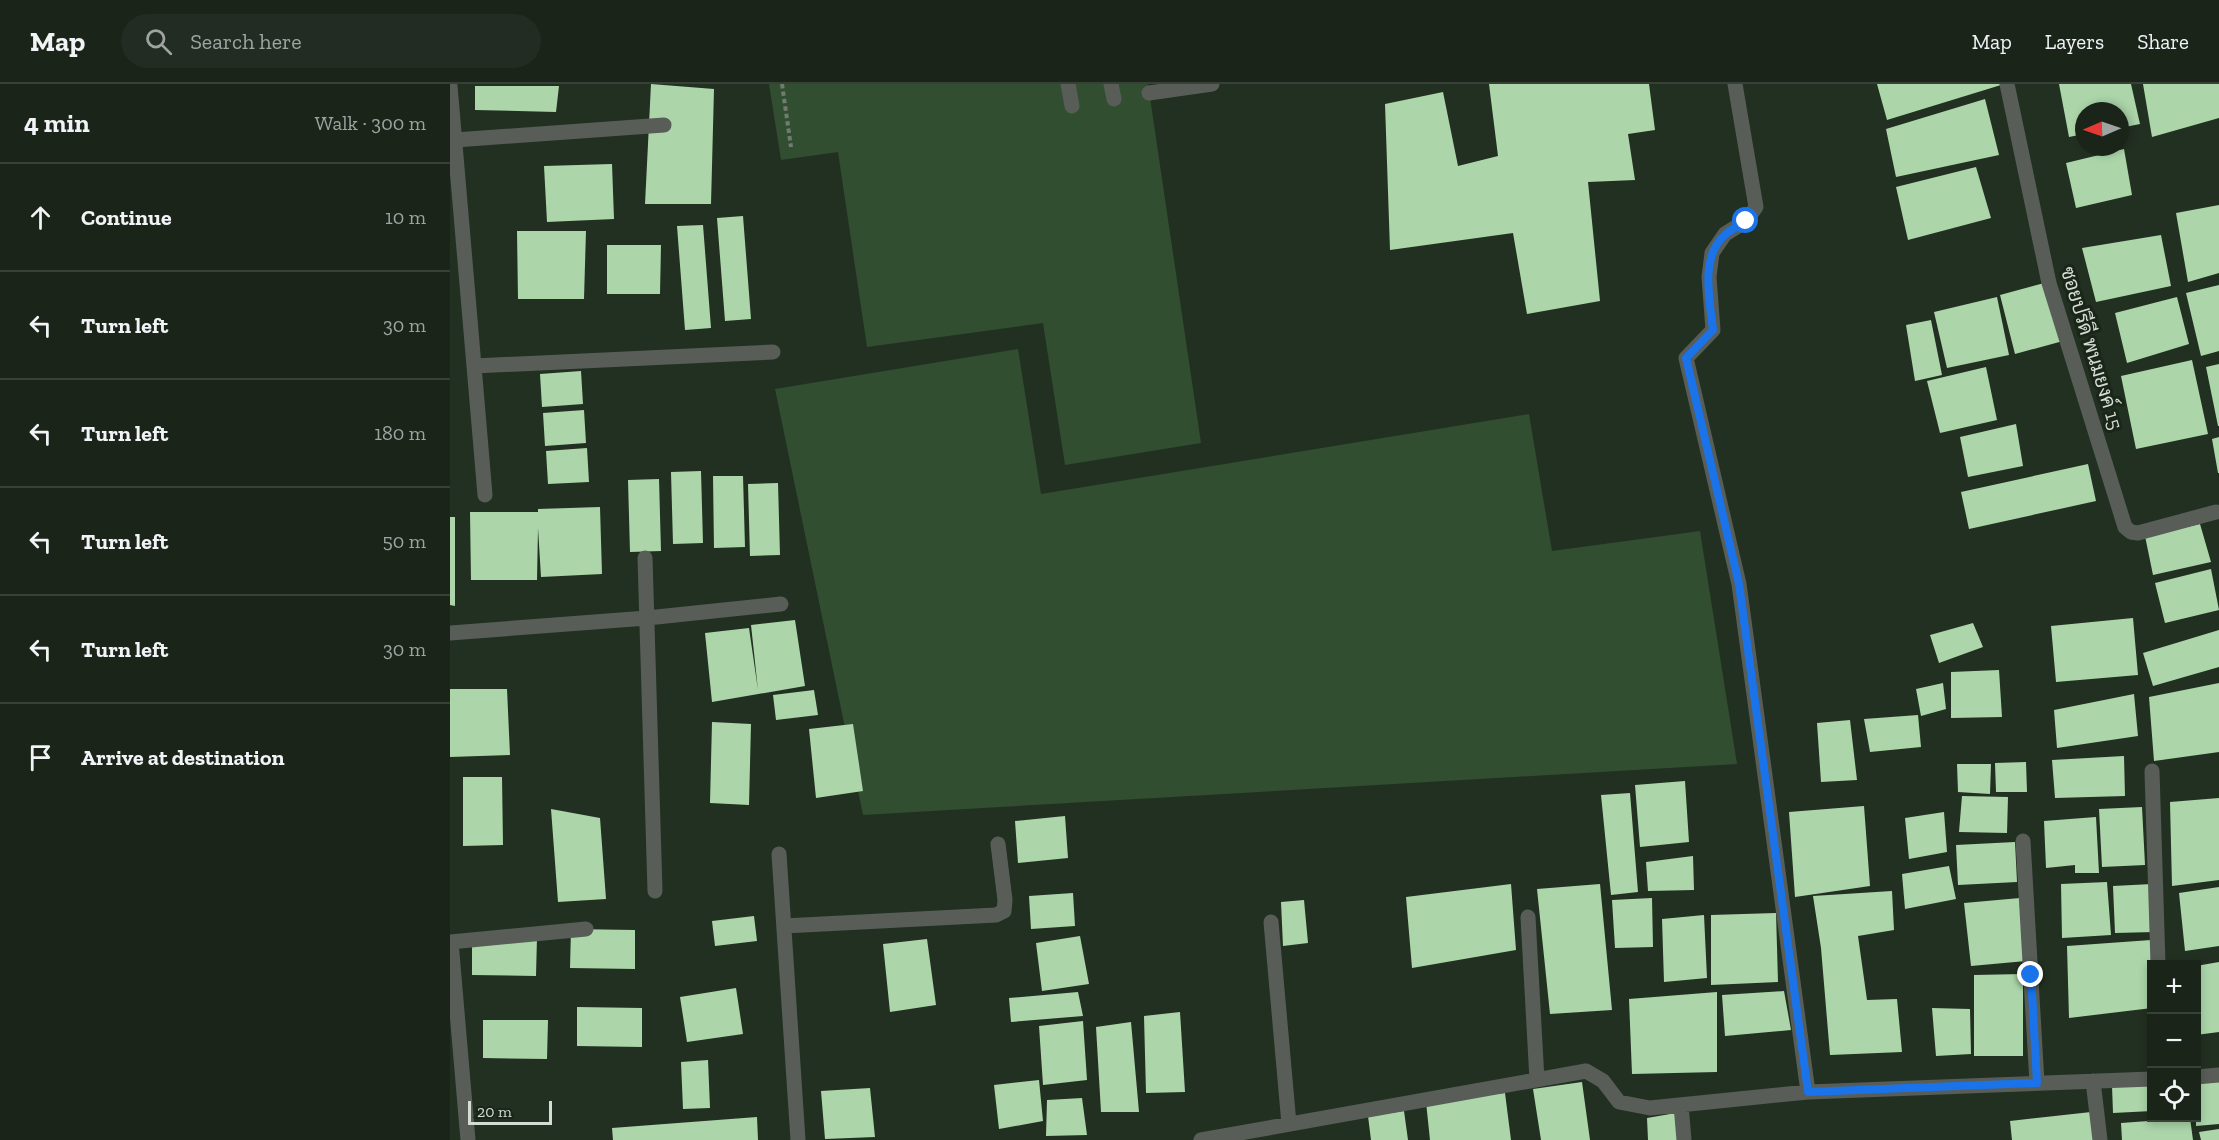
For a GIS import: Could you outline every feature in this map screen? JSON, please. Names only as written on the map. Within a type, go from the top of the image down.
[{"type":"street","points":[[1068,84],[1071,106]]},
{"type":"street","points":[[1149,93],[1212,84]]},
{"type":"street","points":[[1735,84],[1756,207],[1746,221],[1725,234],[1712,253],[1709,277],[1713,330],[1686,358],[1739,584],[1808,1092]]},
{"type":"street","name":"ซอยปรีดี พนมยงค์ 15","points":[[2007,84],[2049,283],[2125,527],[2131,532],[2138,533],[2216,512]]},
{"type":"street","points":[[450,86],[485,495]]},
{"type":"street","points":[[454,140],[664,125]]},
{"type":"street","points":[[474,366],[773,352]]},
{"type":"street","points":[[645,558],[655,891]]},
{"type":"street","points":[[450,633],[647,618],[781,604]]},
{"type":"street","points":[[2152,771],[2158,960]]},
{"type":"street","points":[[2023,841],[2037,1083]]},
{"type":"street","points":[[784,926],[996,915],[1004,911],[1005,900],[998,844]]},
{"type":"street","points":[[779,854],[798,1140]]},
{"type":"street","points":[[1528,917],[1538,1080]]},
{"type":"street","points":[[1271,922],[1289,1124]]},
{"type":"street","points":[[468,1140],[450,942],[586,929]]},
{"type":"street","points":[[1201,1140],[1586,1071],[1603,1081],[1619,1102],[1650,1108],[1808,1092],[2147,1079]]},
{"type":"street","points":[[2201,1077],[2219,1075]]},
{"type":"street","points":[[2093,1081],[2100,1140]]},
{"type":"street","points":[[1681,1105],[1684,1140]]},
{"type":"path","points":[[782,84],[791,147]]},
{"type":"green space","points":[[769,84],[1148,84],[1201,443],[1065,465],[1043,323],[867,347],[838,152],[781,160]]},
{"type":"green space","points":[[1018,349],[1041,494],[1529,414],[1552,551],[1700,531],[1737,764],[863,815],[775,389]]},
{"type":"building","points":[[651,84],[714,89],[711,204],[645,204]]},
{"type":"building","points":[[1489,84],[1649,84],[1655,130],[1628,134],[1635,180],[1588,182],[1600,301],[1527,314],[1513,233],[1390,250],[1385,104],[1443,92],[1458,166],[1498,156]]},
{"type":"building","points":[[1877,84],[2001,84],[2001,85],[1887,120]]},
{"type":"building","points":[[2059,84],[2131,84],[2140,124],[2129,126],[2129,102],[2075,102],[2075,136],[2069,137]]},
{"type":"building","points":[[2143,84],[2219,84],[2219,118],[2152,137]]},
{"type":"building","points":[[475,86],[559,86],[556,112],[475,110]]},
{"type":"building","points":[[1985,99],[1999,155],[1896,177],[1886,129]]},
{"type":"building","points":[[2095,156],[2125,156],[2132,195],[2076,208],[2066,163]]},
{"type":"building","points":[[612,164],[614,219],[547,222],[544,166]]},
{"type":"building","points":[[1976,167],[1991,218],[1908,240],[1896,187]]},
{"type":"building","points":[[2219,205],[2219,273],[2188,282],[2176,213]]},
{"type":"building","points":[[743,216],[751,319],[725,321],[717,218]]},
{"type":"building","points":[[703,225],[711,328],[685,330],[677,226]]},
{"type":"building","points":[[517,231],[586,231],[584,299],[518,299]]},
{"type":"building","points":[[2161,235],[2171,286],[2096,302],[2082,248]]},
{"type":"building","points":[[607,245],[661,245],[660,294],[607,294]]},
{"type":"building","points":[[2048,282],[2063,341],[2015,354],[2000,295]]},
{"type":"building","points":[[2219,285],[2219,351],[2201,356],[2186,293]]},
{"type":"building","points":[[1997,297],[2009,355],[1947,368],[1934,312]]},
{"type":"building","points":[[2177,297],[2189,344],[2127,363],[2115,313]]},
{"type":"building","points":[[1931,320],[1942,375],[1915,381],[1906,325]]},
{"type":"building","points":[[2192,360],[2208,434],[2136,449],[2121,376]]},
{"type":"building","points":[[2219,364],[2219,426],[2218,426],[2206,367]]},
{"type":"building","points":[[1986,367],[1997,420],[1940,433],[1927,381]]},
{"type":"building","points":[[581,371],[583,404],[542,407],[540,374]]},
{"type":"building","points":[[584,410],[586,443],[545,446],[543,413]]},
{"type":"building","points":[[2016,424],[2023,466],[1968,477],[1960,437]]},
{"type":"building","points":[[2219,437],[2219,473],[2218,473],[2212,439]]},
{"type":"building","points":[[587,448],[589,482],[548,484],[546,451]]},
{"type":"building","points":[[2088,464],[2096,501],[1969,529],[1961,492]]},
{"type":"building","points":[[701,471],[703,543],[673,544],[671,472]]},
{"type":"building","points":[[713,476],[743,476],[745,547],[714,548]]},
{"type":"building","points":[[659,479],[661,551],[630,552],[628,480]]},
{"type":"building","points":[[778,483],[780,555],[750,556],[748,484]]},
{"type":"building","points":[[600,507],[602,574],[541,577],[538,528],[537,580],[471,580],[470,512],[538,512],[538,509]]},
{"type":"building","points":[[450,517],[455,517],[455,606],[450,605]]},
{"type":"building","points":[[2200,524],[2211,562],[2153,575],[2145,536]]},
{"type":"building","points":[[2211,569],[2219,610],[2165,623],[2155,583]]},
{"type":"building","points":[[2133,618],[2138,675],[2056,682],[2051,626]]},
{"type":"building","points":[[795,620],[805,686],[712,702],[705,633],[749,628],[758,690],[751,625]]},
{"type":"building","points":[[1973,623],[1983,647],[1939,663],[1930,635]]},
{"type":"building","points":[[2219,630],[2219,667],[2153,686],[2143,653]]},
{"type":"building","points":[[1999,670],[2002,717],[1951,718],[1951,672]]},
{"type":"building","points":[[1943,683],[1946,709],[1921,716],[1916,689]]},
{"type":"building","points":[[2219,683],[2219,752],[2154,761],[2149,697]]},
{"type":"building","points":[[450,689],[507,689],[510,755],[450,757]]},
{"type":"building","points":[[814,690],[818,715],[776,720],[773,695]]},
{"type":"building","points":[[2134,694],[2138,736],[2057,748],[2054,710]]},
{"type":"building","points":[[1918,715],[1921,747],[1870,752],[1864,719]]},
{"type":"building","points":[[1850,720],[1857,780],[1821,782],[1817,723]]},
{"type":"building","points":[[712,722],[751,724],[749,805],[710,803]]},
{"type":"building","points":[[853,724],[863,791],[816,798],[809,729]]},
{"type":"building","points":[[2124,756],[2125,796],[2055,798],[2052,760]]},
{"type":"building","points":[[2026,762],[2027,792],[1996,792],[1995,763]]},
{"type":"building","points":[[1957,764],[1991,764],[1990,794],[1958,792]]},
{"type":"building","points":[[463,777],[502,777],[503,845],[463,846]]},
{"type":"building","points":[[1685,781],[1689,842],[1640,847],[1635,785]]},
{"type":"building","points":[[1630,793],[1638,892],[1611,895],[1601,795]]},
{"type":"building","points":[[1962,796],[2008,797],[2007,833],[1959,832]]},
{"type":"building","points":[[2219,798],[2219,880],[2172,886],[2170,802]]},
{"type":"building","points":[[1864,806],[1870,886],[1795,897],[1789,812]]},
{"type":"building","points":[[2142,807],[2145,865],[2102,867],[2099,809]]},
{"type":"building","points":[[551,809],[600,818],[606,899],[558,902]]},
{"type":"building","points":[[1944,812],[1947,852],[1909,859],[1905,818]]},
{"type":"building","points":[[1065,816],[1068,858],[1018,863],[1015,821]]},
{"type":"building","points":[[2096,817],[2099,873],[2075,873],[2075,865],[2046,868],[2044,821]]},
{"type":"building","points":[[2015,842],[2017,882],[1958,885],[1956,845]]},
{"type":"building","points":[[1693,856],[1694,890],[1648,891],[1646,862]]},
{"type":"building","points":[[1949,866],[1956,899],[1905,909],[1902,874]]},
{"type":"building","points":[[2107,882],[2111,935],[2062,938],[2061,884]]},
{"type":"building","points":[[1511,884],[1516,950],[1412,968],[1406,897]]},
{"type":"building","points":[[1600,884],[1612,1010],[1550,1014],[1537,889]]},
{"type":"building","points":[[2152,884],[2154,932],[2115,933],[2113,886]]},
{"type":"building","points":[[2219,887],[2219,946],[2185,951],[2179,893]]},
{"type":"building","points":[[1892,891],[1894,930],[1858,936],[1867,1000],[1897,999],[1902,1052],[1830,1055],[1821,948],[1813,896]]},
{"type":"building","points":[[1073,893],[1075,926],[1031,929],[1029,896]]},
{"type":"building","points":[[1652,898],[1653,947],[1615,948],[1612,900]]},
{"type":"building","points":[[2020,898],[2026,961],[1971,966],[1964,903]]},
{"type":"building","points":[[1304,900],[1308,943],[1283,946],[1281,902]]},
{"type":"building","points":[[1776,913],[1778,982],[1711,985],[1711,915]]},
{"type":"building","points":[[1704,915],[1707,978],[1664,982],[1662,919]]},
{"type":"building","points":[[754,916],[757,941],[715,946],[712,921]]},
{"type":"building","points":[[571,929],[635,930],[635,969],[570,968]]},
{"type":"building","points":[[472,936],[537,937],[536,976],[472,975]]},
{"type":"building","points":[[1080,936],[1089,984],[1042,991],[1036,943]]},
{"type":"building","points":[[927,939],[936,1005],[890,1012],[883,944]]},
{"type":"building","points":[[2151,940],[2151,960],[2147,960],[2147,1009],[2069,1018],[2067,946]]},
{"type":"building","points":[[2219,962],[2219,1032],[2201,1034],[2201,965]]},
{"type":"building","points":[[2023,974],[2023,1056],[1974,1056],[1974,975]]},
{"type":"building","points":[[736,988],[743,1034],[687,1042],[680,997]]},
{"type":"building","points":[[1784,991],[1791,1030],[1725,1036],[1722,995]]},
{"type":"building","points":[[1078,992],[1083,1016],[1011,1022],[1009,998]]},
{"type":"building","points":[[1717,992],[1717,1072],[1632,1074],[1629,999]]},
{"type":"building","points":[[577,1007],[642,1008],[642,1047],[577,1046]]},
{"type":"building","points":[[1932,1008],[1970,1009],[1971,1054],[1936,1056]]},
{"type":"building","points":[[1180,1012],[1185,1092],[1146,1093],[1144,1016]]},
{"type":"building","points":[[483,1020],[548,1020],[547,1059],[483,1058]]},
{"type":"building","points":[[1083,1021],[1087,1080],[1043,1085],[1039,1026]]},
{"type":"building","points":[[1131,1022],[1139,1112],[1101,1112],[1096,1027]]},
{"type":"building","points":[[708,1060],[710,1108],[683,1109],[681,1062]]},
{"type":"building","points":[[2219,1078],[2219,1124],[2196,1126],[2196,1122],[2201,1122],[2201,1080]]},
{"type":"building","points":[[1039,1080],[1043,1121],[999,1129],[994,1085]]},
{"type":"building","points":[[1582,1082],[1590,1140],[1541,1140],[1533,1089]]},
{"type":"building","points":[[2147,1084],[2147,1111],[2113,1113],[2112,1086]]},
{"type":"building","points":[[870,1088],[875,1137],[825,1139],[821,1091]]},
{"type":"building","points":[[1505,1093],[1511,1140],[1430,1140],[1426,1102]]},
{"type":"building","points":[[1082,1098],[1087,1135],[1046,1136],[1047,1100]]},
{"type":"building","points":[[1404,1111],[1408,1140],[1371,1140],[1368,1116]]},
{"type":"building","points":[[2091,1112],[2095,1140],[2012,1140],[2010,1121]]},
{"type":"building","points":[[1676,1113],[1678,1140],[1648,1140],[1647,1118]]},
{"type":"building","points":[[757,1117],[758,1140],[613,1140],[612,1128]]},
{"type":"building","points":[[2191,1122],[2193,1140],[2122,1140],[2121,1123]]},
{"type":"building","points":[[2219,1129],[2219,1140],[2201,1140],[2199,1132]]},
{"type":"route","points":[[1746,221],[1725,234],[1712,253],[1709,277],[1713,330],[1686,358],[1739,584],[1808,1092],[2037,1083],[2031,975]]}]
